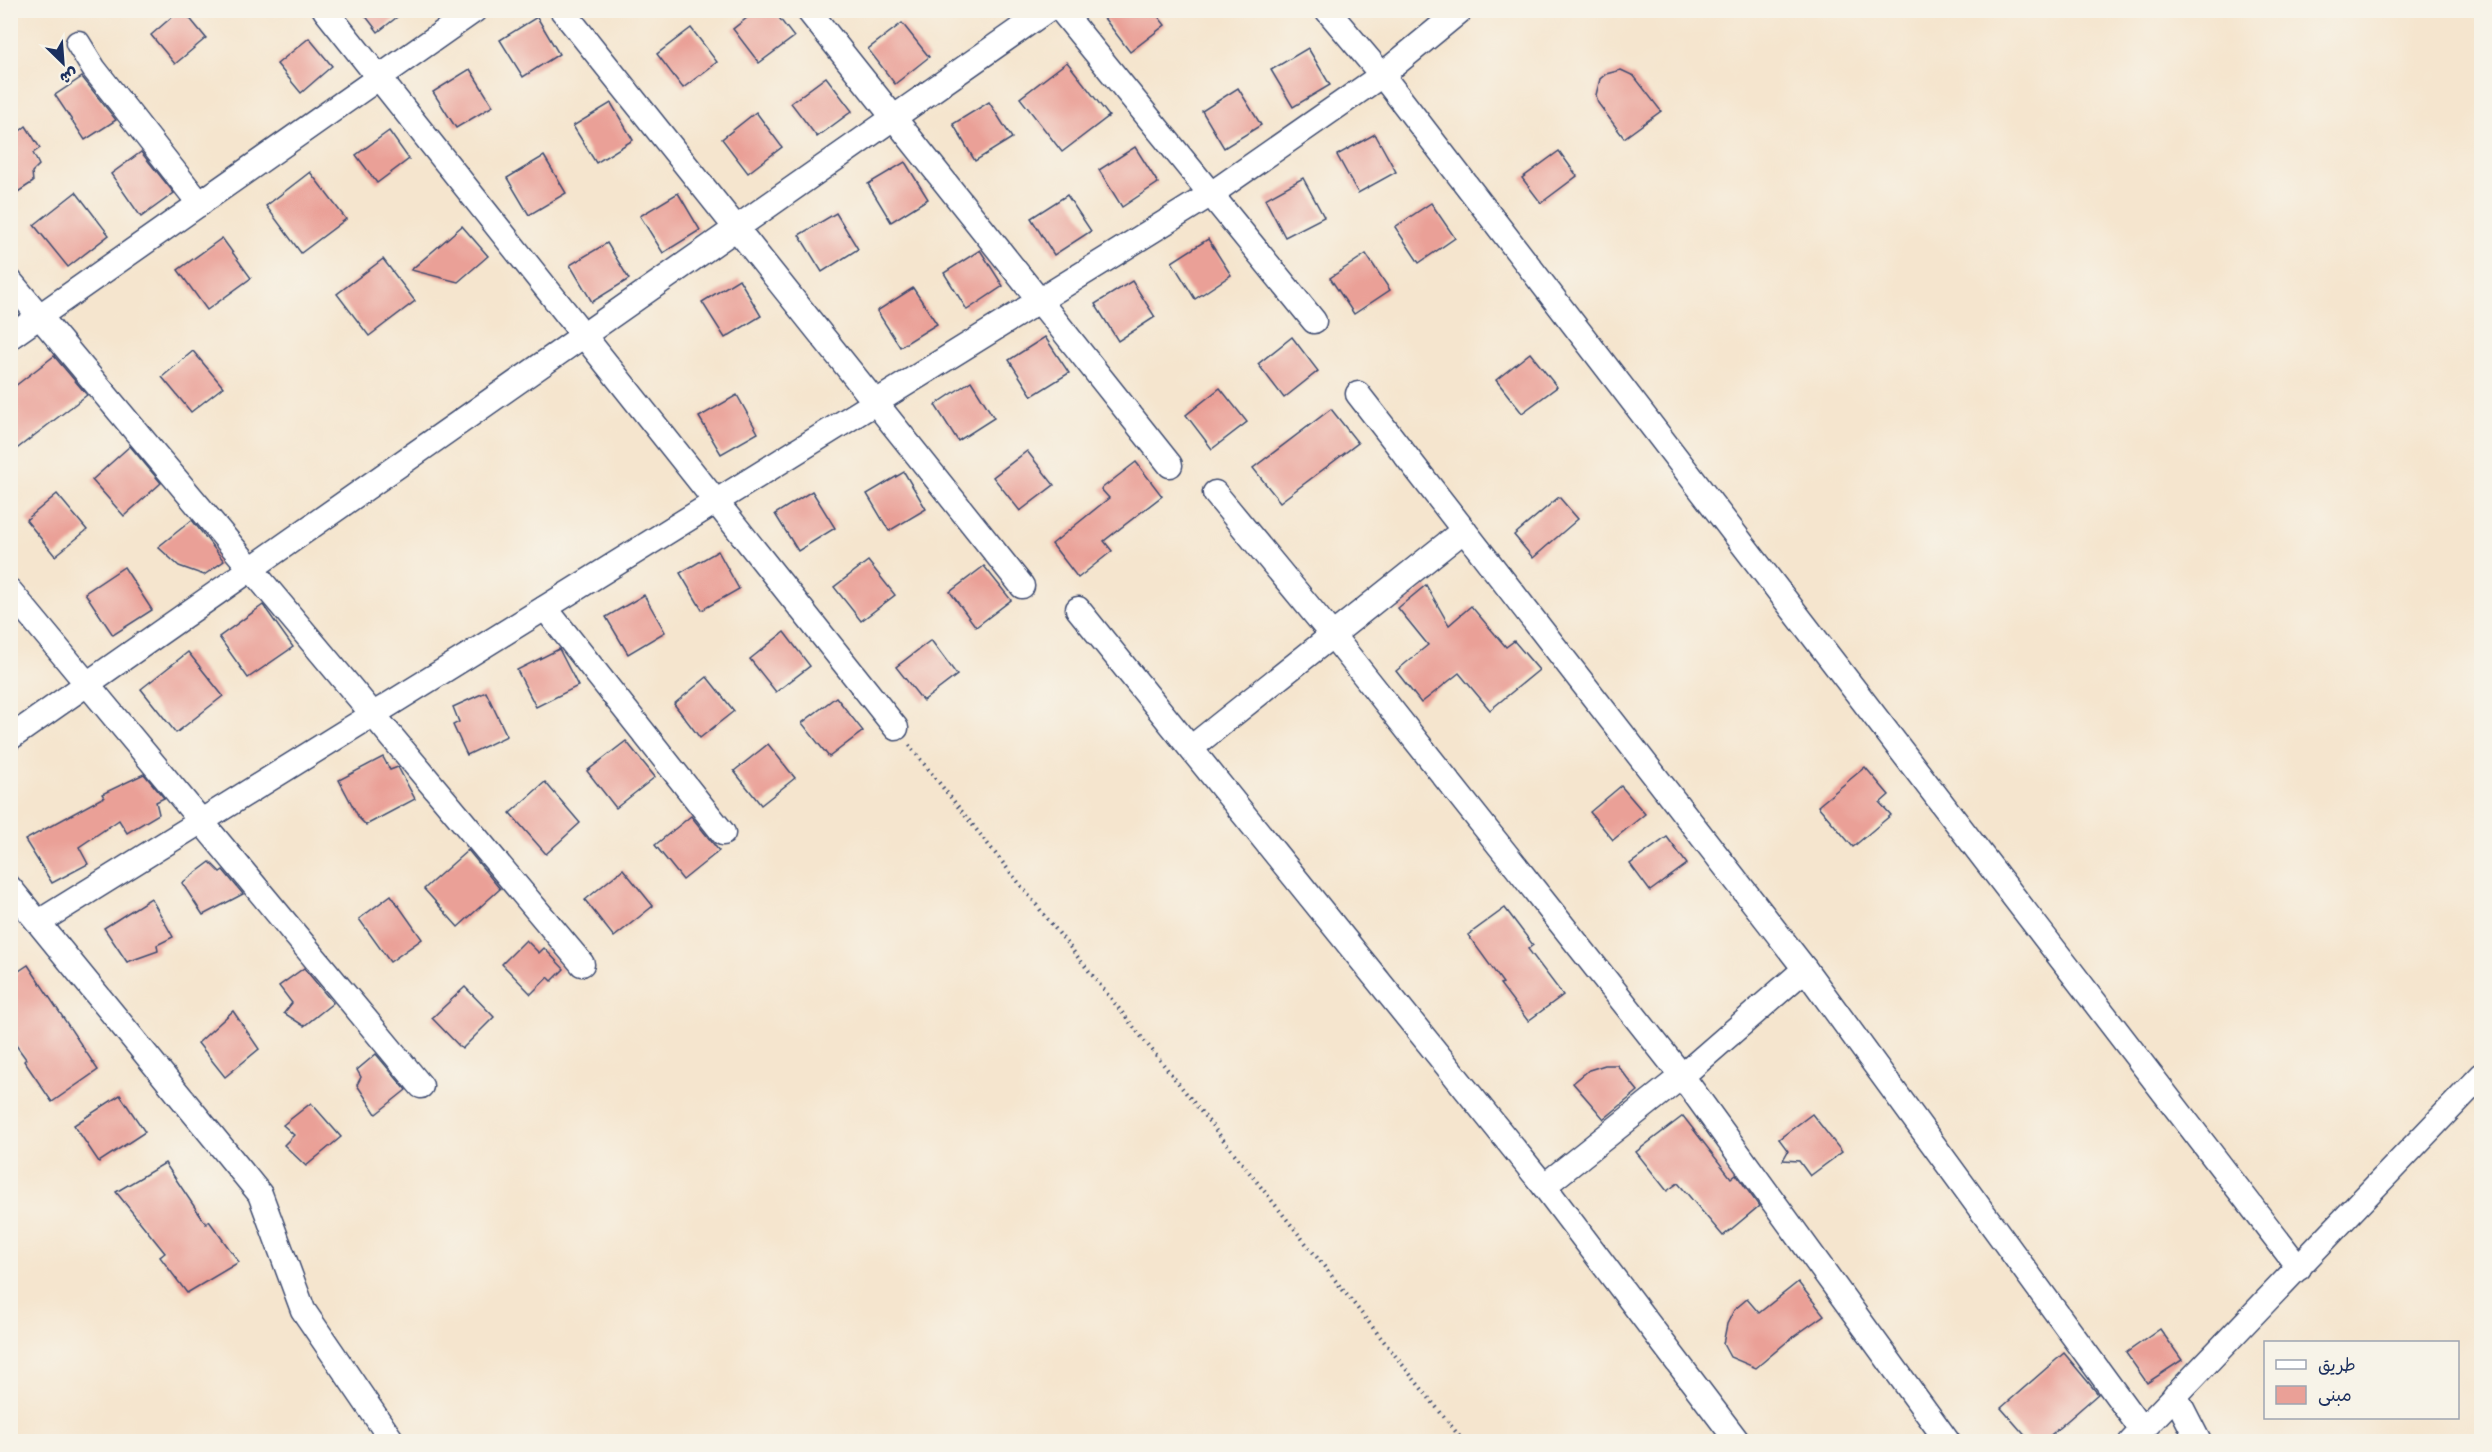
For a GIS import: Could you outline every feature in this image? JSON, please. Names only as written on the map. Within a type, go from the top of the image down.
[{"type":"street","points":[[325,10],[896,728]]},
{"type":"street","points":[[10,337],[475,10]]},
{"type":"street","points":[[562,10],[1022,586]]},
{"type":"street","points":[[808,10],[1170,465]]},
{"type":"street","points":[[10,738],[1047,10]]},
{"type":"street","points":[[1061,10],[1314,321]]},
{"type":"street","points":[[1327,10],[1382,75],[2299,1268]]},
{"type":"street","points":[[39,922],[1211,194],[1382,75],[1461,10]]},
{"type":"street","points":[[78,43],[94,69],[200,204]]},
{"type":"street","points":[[10,281],[582,964]]},
{"type":"street","points":[[1358,394],[1805,969],[2136,1436],[2481,1075]]},
{"type":"street","points":[[1215,493],[1333,636],[1682,1076],[1948,1442]]},
{"type":"street","points":[[1191,748],[1464,530]]},
{"type":"street","points":[[10,591],[421,1086]]},
{"type":"street","points":[[545,608],[723,833]]},
{"type":"street","points":[[1078,609],[1544,1186],[1738,1442]]},
{"type":"street","points":[[10,888],[260,1194],[303,1310],[393,1442]]},
{"type":"street","points":[[1544,1186],[1682,1076],[1805,969]]},
{"type":"street","points":[[2175,1395],[2199,1442]]},
{"type":"path","points":[[896,728],[1464,1442]]},
{"type":"building","points":[[180,10],[183,10],[206,38],[175,64],[151,35]]},
{"type":"building","points":[[361,10],[406,10],[378,32]]},
{"type":"building","points":[[757,10],[773,10],[794,37],[759,63],[733,29]]},
{"type":"building","points":[[1113,10],[1153,10],[1165,25],[1130,52],[1104,18]]},
{"type":"building","points":[[537,17],[559,54],[523,77],[500,40]]},
{"type":"building","points":[[902,23],[929,57],[895,84],[868,49]]},
{"type":"building","points":[[691,28],[717,62],[683,88],[657,54]]},
{"type":"building","points":[[309,38],[332,66],[301,93],[277,64]]},
{"type":"building","points":[[1308,48],[1330,85],[1293,107],[1271,70]]},
{"type":"building","points":[[1067,62],[1109,116],[1062,152],[1020,98]]},
{"type":"building","points":[[470,69],[493,106],[456,128],[433,92]]},
{"type":"building","points":[[1621,70],[1634,76],[1661,111],[1624,138],[1598,103],[1596,95],[1600,79],[1606,74]]},
{"type":"building","points":[[82,77],[116,120],[85,140],[55,95]]},
{"type":"building","points":[[826,77],[852,111],[817,137],[791,103]]},
{"type":"building","points":[[1238,88],[1261,125],[1224,148],[1202,111]]},
{"type":"building","points":[[989,102],[1012,138],[975,161],[953,124]]},
{"type":"building","points":[[611,103],[633,140],[596,163],[573,126]]},
{"type":"building","points":[[756,112],[782,147],[748,173],[722,139]]},
{"type":"building","points":[[26,126],[40,148],[33,153],[39,165],[32,172],[33,182],[10,197],[10,139]]},
{"type":"building","points":[[389,131],[409,159],[377,183],[356,155]]},
{"type":"building","points":[[1375,134],[1396,172],[1358,193],[1337,155]]},
{"type":"building","points":[[1135,147],[1158,183],[1122,207],[1099,170]]},
{"type":"building","points":[[1559,151],[1577,176],[1541,203],[1522,178]]},
{"type":"building","points":[[141,152],[174,193],[141,217],[111,174]]},
{"type":"building","points":[[544,156],[566,193],[529,215],[507,178]]},
{"type":"building","points":[[905,162],[928,199],[891,222],[868,184]]},
{"type":"building","points":[[310,172],[346,219],[301,253],[266,206]]},
{"type":"building","points":[[1303,178],[1324,217],[1285,237],[1265,199]]},
{"type":"building","points":[[76,192],[109,235],[68,267],[34,225]]},
{"type":"building","points":[[678,193],[700,230],[663,253],[640,216]]},
{"type":"building","points":[[1067,195],[1091,231],[1054,255],[1031,218]]},
{"type":"building","points":[[1431,203],[1455,238],[1419,263],[1395,227]]},
{"type":"building","points":[[836,213],[858,249],[822,272],[799,235]]},
{"type":"building","points":[[462,226],[488,256],[458,282],[411,270]]},
{"type":"building","points":[[222,238],[251,278],[207,310],[178,270]]},
{"type":"building","points":[[1208,239],[1231,275],[1195,299],[1172,262]]},
{"type":"building","points":[[607,243],[629,279],[592,302],[570,265]]},
{"type":"building","points":[[980,250],[1003,286],[967,310],[944,273]]},
{"type":"building","points":[[1366,254],[1390,290],[1354,314],[1330,278]]},
{"type":"building","points":[[383,259],[415,301],[369,336],[337,294]]},
{"type":"building","points":[[739,279],[761,316],[725,338],[702,302]]},
{"type":"building","points":[[1132,281],[1155,317],[1118,341],[1095,304]]},
{"type":"building","points":[[913,288],[937,324],[900,347],[877,311]]},
{"type":"building","points":[[1045,337],[1069,373],[1032,396],[1009,360]]},
{"type":"building","points":[[1292,337],[1318,371],[1284,398],[1258,364]]},
{"type":"building","points":[[193,351],[223,387],[191,412],[162,377]]},
{"type":"building","points":[[1530,353],[1557,387],[1522,413],[1496,380]]},
{"type":"building","points":[[54,356],[87,395],[10,454],[10,390]]},
{"type":"building","points":[[971,381],[994,418],[958,441],[935,405]]},
{"type":"building","points":[[1220,388],[1247,422],[1212,449],[1186,415]]},
{"type":"building","points":[[737,395],[758,433],[721,454],[699,417]]},
{"type":"building","points":[[1331,409],[1358,443],[1280,502],[1253,468]]},
{"type":"building","points":[[130,446],[161,483],[124,516],[92,480]]},
{"type":"building","points":[[1027,451],[1054,485],[1020,511],[993,477]]},
{"type":"building","points":[[1136,462],[1162,496],[1104,541],[1112,551],[1078,578],[1052,544],[1109,498],[1101,489]]},
{"type":"building","points":[[904,472],[926,509],[889,531],[867,494]]},
{"type":"building","points":[[812,491],[835,528],[798,551],[775,514]]},
{"type":"building","points":[[57,494],[87,530],[55,556],[26,520]]},
{"type":"building","points":[[1559,497],[1578,519],[1533,558],[1514,535]]},
{"type":"building","points":[[192,520],[224,561],[204,575],[179,566],[158,547]]},
{"type":"building","points":[[718,551],[739,589],[702,610],[680,573]]},
{"type":"building","points":[[868,561],[895,595],[861,621],[834,587]]},
{"type":"building","points":[[984,566],[1011,600],[976,627],[950,592]]},
{"type":"building","points":[[124,567],[152,610],[113,635],[85,593]]},
{"type":"building","points":[[1426,585],[1449,625],[1471,606],[1506,647],[1514,641],[1539,670],[1490,710],[1459,673],[1421,703],[1396,671],[1428,645],[1398,608]]},
{"type":"building","points":[[644,595],[665,632],[628,654],[606,617]]},
{"type":"building","points":[[263,605],[293,647],[248,678],[219,637]]},
{"type":"building","points":[[784,632],[810,666],[776,692],[750,659]]},
{"type":"building","points":[[931,640],[957,675],[923,701],[896,667]]},
{"type":"building","points":[[559,649],[578,686],[536,707],[517,670]]},
{"type":"building","points":[[188,652],[223,696],[176,733],[141,689]]},
{"type":"building","points":[[707,677],[734,711],[700,738],[674,704]]},
{"type":"building","points":[[486,692],[507,736],[467,755],[453,725],[459,722],[453,707]]},
{"type":"building","points":[[836,697],[863,731],[829,757],[802,723]]},
{"type":"building","points":[[626,741],[655,777],[616,808],[587,771]]},
{"type":"building","points":[[768,744],[795,778],[761,805],[734,771]]},
{"type":"building","points":[[383,757],[390,770],[398,767],[415,799],[366,825],[359,818],[339,780]]},
{"type":"building","points":[[1865,767],[1889,795],[1880,803],[1891,815],[1853,847],[1818,806]]},
{"type":"building","points":[[144,774],[164,798],[156,802],[159,814],[127,833],[119,820],[79,847],[88,864],[52,883],[25,840],[104,797],[102,794]]},
{"type":"building","points":[[545,782],[580,823],[546,854],[510,813]]},
{"type":"building","points":[[1621,786],[1645,814],[1613,840],[1590,812]]},
{"type":"building","points":[[691,816],[719,851],[683,880],[655,845]]},
{"type":"building","points":[[1667,837],[1687,864],[1650,891],[1630,864]]},
{"type":"building","points":[[468,850],[500,889],[458,927],[424,889]]},
{"type":"building","points":[[210,862],[220,872],[223,870],[243,894],[203,915],[182,883]]},
{"type":"building","points":[[623,869],[653,906],[614,937],[585,900]]},
{"type":"building","points":[[391,895],[422,939],[390,962],[359,919]]},
{"type":"building","points":[[151,898],[173,937],[157,945],[158,951],[127,962],[104,928]]},
{"type":"building","points":[[1505,908],[1533,945],[1528,949],[1563,995],[1528,1021],[1468,935]]},
{"type":"building","points":[[526,940],[539,953],[544,948],[564,969],[552,981],[548,977],[531,994],[502,964]]},
{"type":"building","points":[[28,965],[98,1070],[52,1102],[10,1037],[10,977]]},
{"type":"building","points":[[304,968],[333,1003],[304,1026],[284,1013],[292,1003],[279,986]]},
{"type":"building","points":[[465,987],[494,1017],[462,1049],[432,1018]]},
{"type":"building","points":[[233,1011],[259,1049],[225,1077],[198,1043]]},
{"type":"building","points":[[376,1054],[406,1090],[376,1114],[357,1085],[361,1077],[357,1070]]},
{"type":"building","points":[[1605,1065],[1617,1065],[1638,1091],[1604,1119],[1573,1083],[1589,1070]]},
{"type":"building","points":[[120,1095],[145,1132],[99,1162],[74,1125]]},
{"type":"building","points":[[311,1103],[341,1137],[306,1166],[284,1145],[294,1135],[283,1125]]},
{"type":"building","points":[[1812,1114],[1842,1152],[1810,1176],[1799,1161],[1783,1160],[1788,1151],[1779,1139]]},
{"type":"building","points":[[1683,1116],[1731,1178],[1736,1174],[1759,1206],[1723,1236],[1678,1183],[1667,1191],[1636,1152]]},
{"type":"building","points":[[165,1163],[206,1224],[209,1221],[239,1262],[187,1293],[160,1257],[165,1253],[116,1192]]},
{"type":"building","points":[[1798,1282],[1824,1315],[1756,1368],[1730,1357],[1723,1344],[1727,1324],[1734,1310],[1747,1299],[1759,1313]]},
{"type":"building","points":[[2160,1329],[2182,1360],[2147,1383],[2126,1353]]},
{"type":"building","points":[[2064,1353],[2098,1394],[2045,1440],[2029,1440],[2001,1408]]}]
